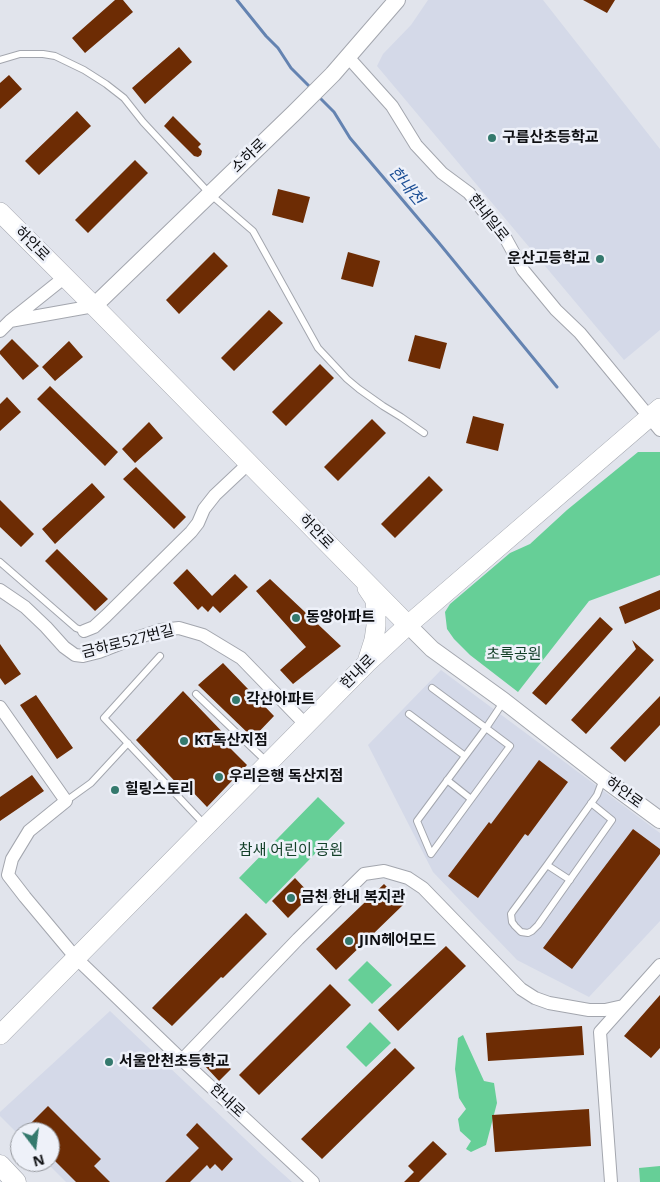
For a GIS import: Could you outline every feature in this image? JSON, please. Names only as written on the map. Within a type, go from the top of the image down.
[{"type":"main road","name":"하안로","points":[[0,212],[408,625]]},
{"type":"main road","name":"한내로","points":[[0,1035],[306,724],[408,625],[656,419]]},
{"type":"main road","points":[[360,577],[374,600],[376,612],[374,640],[367,664]]},
{"type":"main road","points":[[0,1165],[16,1182]]},
{"type":"street","name":"소하로","points":[[94,306],[333,74],[396,0]]},
{"type":"street","name":"한내일로","points":[[348,57],[392,106],[416,144],[442,173],[469,193],[506,239],[523,270],[556,310],[580,333],[656,419]]},
{"type":"street","points":[[0,331],[65,277]]},
{"type":"street","points":[[10,321],[94,306]]},
{"type":"street","points":[[84,631],[94,627],[106,616],[191,532],[215,494],[249,463]]},
{"type":"street","name":"금하로527번길","points":[[0,590],[25,607],[64,647],[75,655],[83,656],[99,652],[161,630],[179,628],[203,635],[241,658],[306,724]]},
{"type":"street","name":"하안로","points":[[408,625],[432,649],[660,820]]},
{"type":"street","points":[[0,707],[66,801],[29,831],[12,859],[8,875],[76,958]]},
{"type":"street","points":[[182,1060],[291,946],[364,874],[384,871],[408,878],[423,888],[521,989],[535,998],[549,1003],[589,1010],[605,1010],[623,1006]]},
{"type":"street","name":"한내로","points":[[76,958],[313,1182]]},
{"type":"street","points":[[611,1182],[600,1032],[660,964]]},
{"type":"lane","points":[[0,60],[20,54],[55,56],[92,74],[124,98],[143,122],[210,194],[253,231],[318,348],[347,379],[382,406],[424,433]]},
{"type":"lane","points":[[0,562],[76,628],[84,631]]},
{"type":"lane","points":[[160,656],[104,718],[206,826]]},
{"type":"lane","points":[[432,688],[486,728],[510,746],[431,854],[418,821],[486,728],[504,702]]},
{"type":"lane","points":[[196,694],[268,763]]},
{"type":"lane","points":[[409,714],[465,756]]},
{"type":"lane","points":[[66,801],[91,784],[128,743]]},
{"type":"lane","points":[[591,803],[612,820],[538,925],[528,933],[521,932],[512,922],[511,914],[547,865],[591,803],[597,795],[603,778]]},
{"type":"lane","points":[[447,780],[471,799]]},
{"type":"lane","points":[[547,865],[570,880]]},
{"type":"shaded area","points":[[428,0],[543,0],[660,149],[660,330],[624,360],[377,66],[383,54],[411,25]]},
{"type":"shaded area","points":[[441,670],[660,833],[660,921],[589,997],[517,960],[433,872],[368,745]]},
{"type":"shaded area","name":"서울안천초등학교","points":[[110,1011],[292,1182],[66,1182],[56,1172],[60,1172],[60,1122],[10,1122],[10,1126],[0,1116],[0,1112]]},
{"type":"green space","name":"초록공원","points":[[638,452],[660,452],[660,575],[589,601],[518,692],[470,655],[454,639],[447,629],[445,612],[450,604],[510,553],[530,544],[567,510]]},
{"type":"green space","name":"참새 어린이 공원","points":[[318,797],[345,823],[266,904],[239,878]]},
{"type":"green space","points":[[367,961],[392,985],[372,1004],[348,980]]},
{"type":"green space","points":[[370,1022],[391,1043],[366,1067],[346,1047]]},
{"type":"green space","points":[[463,1035],[484,1081],[494,1083],[497,1103],[486,1145],[471,1152],[466,1149],[471,1141],[460,1131],[458,1119],[466,1109],[459,1098],[455,1069],[458,1038]]},
{"type":"green space","points":[[660,1166],[660,1182],[640,1182],[639,1168]]},
{"type":"building","points":[[115,0],[123,0],[133,12],[85,53],[72,38]]},
{"type":"building","points":[[583,0],[615,0],[607,13]]},
{"type":"building","points":[[179,47],[192,62],[145,104],[132,88]]},
{"type":"building","points":[[9,75],[22,89],[0,109],[0,83]]},
{"type":"building","points":[[77,111],[91,126],[39,175],[25,161]]},
{"type":"building","points":[[173,116],[201,144],[198,147],[202,151],[198,157],[194,156],[164,126]]},
{"type":"building","points":[[135,160],[148,173],[88,233],[75,220]]},
{"type":"building","points":[[278,189],[310,197],[303,223],[272,215]]},
{"type":"building","points":[[214,252],[228,266],[179,314],[166,300]]},
{"type":"building","points":[[348,252],[380,261],[373,287],[341,279]]},
{"type":"building","points":[[269,310],[283,323],[234,371],[221,358]]},
{"type":"building","points":[[415,335],[447,343],[440,369],[408,361]]},
{"type":"building","points":[[12,339],[39,366],[23,380],[0,354],[0,351]]},
{"type":"building","points":[[69,341],[83,357],[55,381],[42,367]]},
{"type":"building","points":[[320,364],[334,378],[286,426],[272,412]]},
{"type":"building","points":[[50,386],[118,452],[105,466],[37,399]]},
{"type":"building","points":[[7,397],[21,412],[0,431],[0,404]]},
{"type":"building","points":[[473,416],[504,424],[498,451],[466,443]]},
{"type":"building","points":[[372,419],[386,433],[338,481],[324,467]]},
{"type":"building","points":[[149,422],[163,438],[135,463],[122,449]]},
{"type":"building","points":[[136,467],[186,517],[174,529],[123,479]]},
{"type":"building","points":[[429,476],[443,490],[395,538],[381,524]]},
{"type":"building","points":[[92,483],[105,497],[55,544],[42,529]]},
{"type":"building","points":[[0,500],[34,534],[21,547],[0,527]]},
{"type":"building","points":[[57,549],[108,599],[95,611],[45,561]]},
{"type":"building","points":[[187,569],[212,596],[235,574],[248,587],[220,613],[213,606],[208,612],[202,606],[198,610],[173,583]]},
{"type":"building","name":"동양아파트","points":[[270,579],[341,646],[293,684],[280,670],[306,647],[256,591]]},
{"type":"building","points":[[660,590],[660,609],[625,624],[619,607]]},
{"type":"building","points":[[600,617],[613,629],[546,705],[532,693]]},
{"type":"building","points":[[632,640],[654,660],[586,734],[571,720],[636,649]]},
{"type":"building","points":[[0,644],[21,674],[5,685],[0,678]]},
{"type":"building","name":"각산아파트","points":[[223,663],[274,716],[253,738],[198,685]]},
{"type":"building","name":"KT독산지점","points":[[183,691],[232,742],[228,746],[247,765],[207,807],[188,787],[184,791],[136,740]]},
{"type":"building","points":[[36,695],[73,748],[57,759],[20,705]]},
{"type":"building","points":[[660,696],[660,725],[625,762],[610,748]]},
{"type":"building","points":[[539,760],[568,782],[528,836],[525,834],[478,898],[448,876],[489,822],[491,824]]},
{"type":"building","points":[[32,775],[44,791],[0,821],[0,797]]},
{"type":"building","points":[[633,829],[660,849],[660,854],[572,969],[543,948]]},
{"type":"building","name":"금천 한내 복지관","points":[[295,878],[311,895],[288,918],[272,901]]},
{"type":"building","points":[[384,884],[404,904],[336,970],[316,949]]},
{"type":"building","points":[[246,913],[267,934],[172,1026],[152,1008]]},
{"type":"building","points":[[446,946],[466,966],[398,1031],[378,1010]]},
{"type":"building","points":[[330,984],[351,1005],[259,1095],[239,1075]]},
{"type":"building","points":[[660,995],[660,1048],[651,1058],[624,1036]]},
{"type":"building","points":[[582,1026],[584,1055],[488,1061],[486,1033]]},
{"type":"building","points":[[395,1048],[415,1068],[322,1159],[301,1139]]},
{"type":"building","points":[[217,1055],[231,1069],[219,1081],[205,1066]]},
{"type":"building","points":[[48,1106],[101,1159],[94,1166],[110,1182],[76,1182],[60,1166],[60,1122],[32,1122]]},
{"type":"building","points":[[589,1109],[591,1146],[495,1152],[492,1115]]},
{"type":"building","points":[[197,1123],[233,1159],[222,1171],[215,1164],[210,1169],[207,1165],[190,1182],[165,1182],[199,1148],[186,1135]]},
{"type":"building","points":[[433,1141],[447,1154],[419,1182],[404,1182],[414,1172],[408,1166]]},
{"type":"waterway","name":"한내천","points":[[237,0],[278,48],[291,68],[312,89]]},
{"type":"waterway","name":"한내천","points":[[318,96],[334,112],[350,138],[557,387]]},
{"type":"place","name":"구름산초등학교","points":[[492,138]]},
{"type":"place","name":"운산고등학교","points":[[600,259]]},
{"type":"place","name":"동양아파트","points":[[296,618]]},
{"type":"place","name":"각산아파트","points":[[236,700]]},
{"type":"place","name":"KT독산지점","points":[[184,741]]},
{"type":"place","name":"우리은행 독산지점","points":[[219,777]]},
{"type":"place","name":"힐링스토리","points":[[115,790]]},
{"type":"place","name":"금천 한내 복지관","points":[[291,898]]},
{"type":"place","name":"JIN헤어모드","points":[[349,941]]},
{"type":"place","name":"서울안천초등학교","points":[[109,1062]]}]
